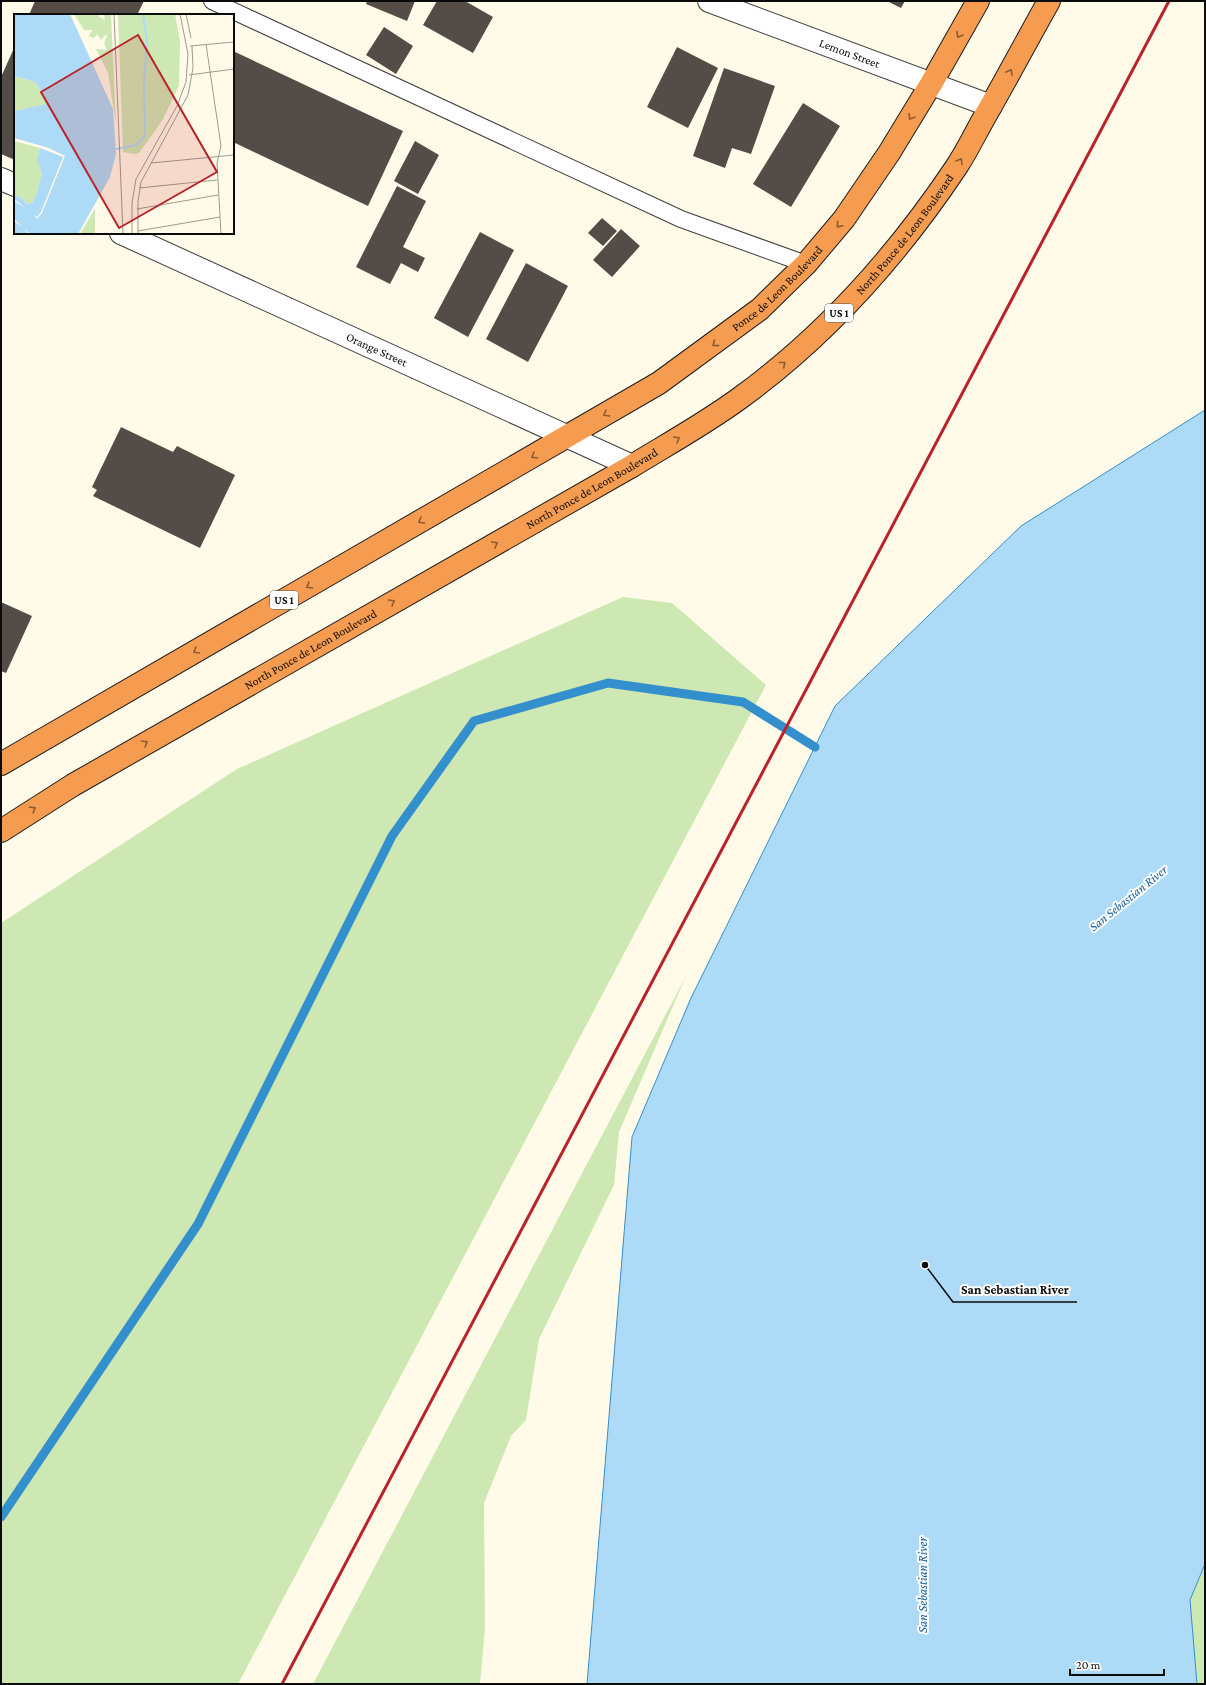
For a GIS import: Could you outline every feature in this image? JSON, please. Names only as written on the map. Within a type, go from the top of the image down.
[{"type":"highway","name":"US 1","points":[[931,84],[978,1]]},
{"type":"highway","name":"North Ponce de Leon Boulevard","points":[[1,831],[73,785],[686,434],[740,398],[788,360],[837,315],[882,268],[922,216],[958,164],[1049,1]]},
{"type":"highway","name":"Ponce de Leon Boulevard","points":[[568,436],[659,383],[712,346],[760,309],[806,264],[844,219],[889,153],[931,84]]},
{"type":"highway","name":"US 1","points":[[1,764],[568,436]]},
{"type":"street","name":"Lemon Street","points":[[709,1],[991,106]]},
{"type":"street","points":[[1,179],[14,185]]},
{"type":"street","name":"Orange Street","points":[[123,234],[632,466]]},
{"type":"lane","points":[[212,1],[681,220],[806,264]]},
{"type":"green space","points":[[623,597],[672,603],[766,685],[238,1684],[1,1684],[1,923],[237,769]]},
{"type":"green space","points":[[686,976],[619,1132],[614,1185],[539,1339],[526,1420],[511,1436],[484,1503],[485,1628],[480,1684],[313,1684]]},
{"type":"green space","points":[[1205,1564],[1205,1684],[1197,1684],[1190,1599]]},
{"type":"water","points":[[1205,410],[1205,1564],[1190,1600],[1197,1684],[587,1684],[632,1137],[691,998],[835,706],[1021,526]]},
{"type":"building","points":[[35,1],[144,1],[138,14],[29,14]]},
{"type":"building","points":[[367,1],[415,1],[407,21],[366,4]]},
{"type":"building","points":[[437,1],[465,1],[493,17],[473,53],[423,25]]},
{"type":"building","points":[[887,1],[905,1],[901,8]]},
{"type":"building","points":[[384,27],[413,46],[396,74],[366,55]]},
{"type":"building","points":[[677,47],[718,68],[688,128],[647,107]]},
{"type":"building","points":[[14,48],[14,160],[1,154],[1,77]]},
{"type":"building","points":[[234,51],[403,131],[368,206],[234,142]]},
{"type":"building","points":[[724,68],[775,86],[751,154],[732,148],[725,168],[693,156]]},
{"type":"building","points":[[803,103],[840,126],[791,207],[753,184]]},
{"type":"building","points":[[415,141],[439,155],[418,194],[394,181]]},
{"type":"building","points":[[397,186],[426,201],[403,247],[425,258],[418,272],[401,263],[390,284],[356,267]]},
{"type":"building","points":[[602,218],[617,231],[603,246],[588,233]]},
{"type":"building","points":[[621,229],[640,246],[612,277],[593,260]]},
{"type":"building","points":[[480,232],[514,250],[468,337],[434,318]]},
{"type":"building","points":[[526,263],[568,286],[528,362],[486,339]]},
{"type":"building","points":[[121,427],[173,452],[177,446],[235,475],[200,548],[93,496],[97,490],[92,487]]},
{"type":"building","points":[[1,602],[32,616],[6,673],[1,671]]},
{"type":"waterway","points":[[1,1517],[198,1224],[392,836],[474,721],[608,683],[743,702],[815,747]]},
{"type":"railway","points":[[282,1684],[1169,1]]},
{"type":"place","name":"San Sebastian River","points":[[925,1265]]}]
